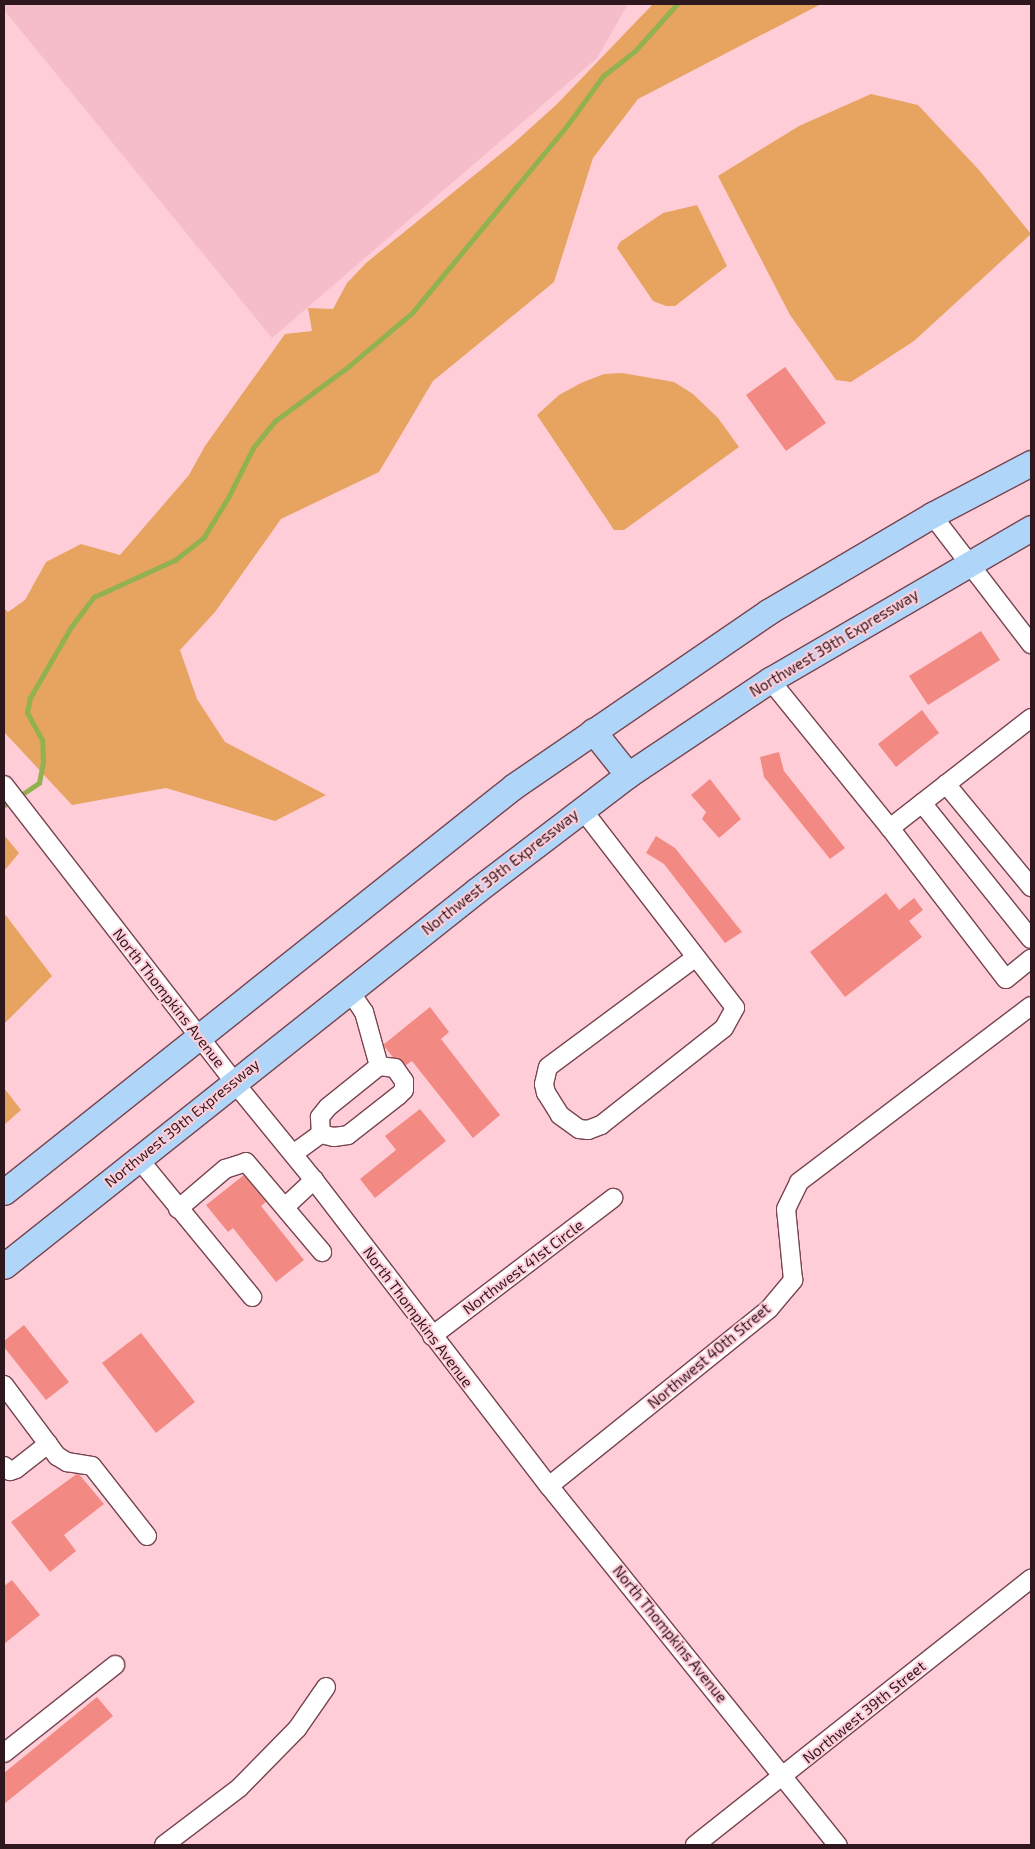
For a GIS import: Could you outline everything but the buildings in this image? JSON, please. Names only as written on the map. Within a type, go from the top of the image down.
[{"type":"highway","points":[[4,1192],[437,846],[593,730],[760,617],[932,515],[1031,463]]},
{"type":"highway","name":"Northwest 39th Expressway","points":[[4,1266],[349,990],[628,775],[770,680],[1031,528]]},
{"type":"highway","points":[[593,730],[628,775]]},
{"type":"street","points":[[932,515],[1031,644]]},
{"type":"street","points":[[770,680],[890,828],[1006,979],[1031,960]]},
{"type":"street","points":[[890,828],[1031,718]]},
{"type":"street","points":[[946,784],[1031,887]]},
{"type":"street","name":"North Thompkins Avenue","points":[[4,785],[200,1035],[234,1082],[314,1180],[432,1336],[550,1486],[784,1775],[838,1845]]},
{"type":"street","points":[[922,803],[1031,939]]},
{"type":"street","points":[[582,809],[735,1008],[724,1028],[601,1125],[588,1130],[579,1129],[560,1115],[546,1094],[544,1084],[548,1067],[695,958]]},
{"type":"street","points":[[349,990],[364,1012],[379,1066]]},
{"type":"street","name":"Northwest 40th Street","points":[[550,1486],[769,1309],[793,1280],[786,1209],[799,1182],[1031,1006]]},
{"type":"street","points":[[379,1066],[394,1068],[404,1082],[404,1090],[348,1135],[334,1138],[321,1134],[320,1117],[328,1107],[379,1066]]},
{"type":"street","points":[[293,1154],[321,1134]]},
{"type":"street","points":[[138,1158],[252,1297]]},
{"type":"street","points":[[178,1209],[225,1169],[246,1162],[322,1252]]},
{"type":"street","points":[[285,1207],[314,1180]]},
{"type":"street","name":"Northwest 41st Circle","points":[[432,1336],[614,1198]]},
{"type":"street","points":[[4,1386],[61,1460],[92,1466],[147,1536]]},
{"type":"street","points":[[4,1466],[10,1470],[16,1469],[48,1444]]},
{"type":"street","name":"Northwest 39th Street","points":[[695,1845],[1031,1578]]},
{"type":"street","points":[[4,1753],[115,1665]]},
{"type":"street","points":[[164,1845],[239,1788],[297,1729],[326,1686]]},
{"type":"shaded area","points":[[4,4],[628,4],[597,58],[272,338],[4,10]]},
{"type":"shaded area","points":[[653,4],[821,4],[638,99],[593,158],[554,282],[433,381],[379,472],[281,519],[215,612],[180,650],[197,699],[225,742],[326,795],[275,821],[166,788],[72,805],[4,732],[4,608],[8,612],[25,600],[46,562],[81,544],[120,555],[189,475],[205,446],[285,334],[312,331],[308,308],[333,309],[347,283],[366,263],[514,143],[557,104]]},
{"type":"shaded area","points":[[871,94],[918,105],[979,170],[1031,234],[914,341],[851,382],[836,380],[790,315],[718,176],[799,126]]},
{"type":"shaded area","points":[[697,205],[727,266],[675,306],[666,306],[653,301],[617,248],[620,242],[663,213]]},
{"type":"shaded area","points":[[622,373],[674,382],[693,394],[718,418],[739,447],[624,530],[614,530],[537,415],[559,395],[581,383],[604,374]]},
{"type":"shaded area","points":[[4,835],[19,853],[4,871]]},
{"type":"shaded area","points":[[4,913],[52,976],[4,1024]]},
{"type":"shaded area","points":[[4,1088],[21,1110],[4,1125]]},
{"type":"waterway","points":[[24,793],[39,783],[43,763],[42,740],[27,713],[30,698],[71,627],[94,597],[175,560],[204,537],[229,496],[253,448],[275,421],[348,367],[412,313],[569,123],[603,76],[635,51],[677,4]]}]
